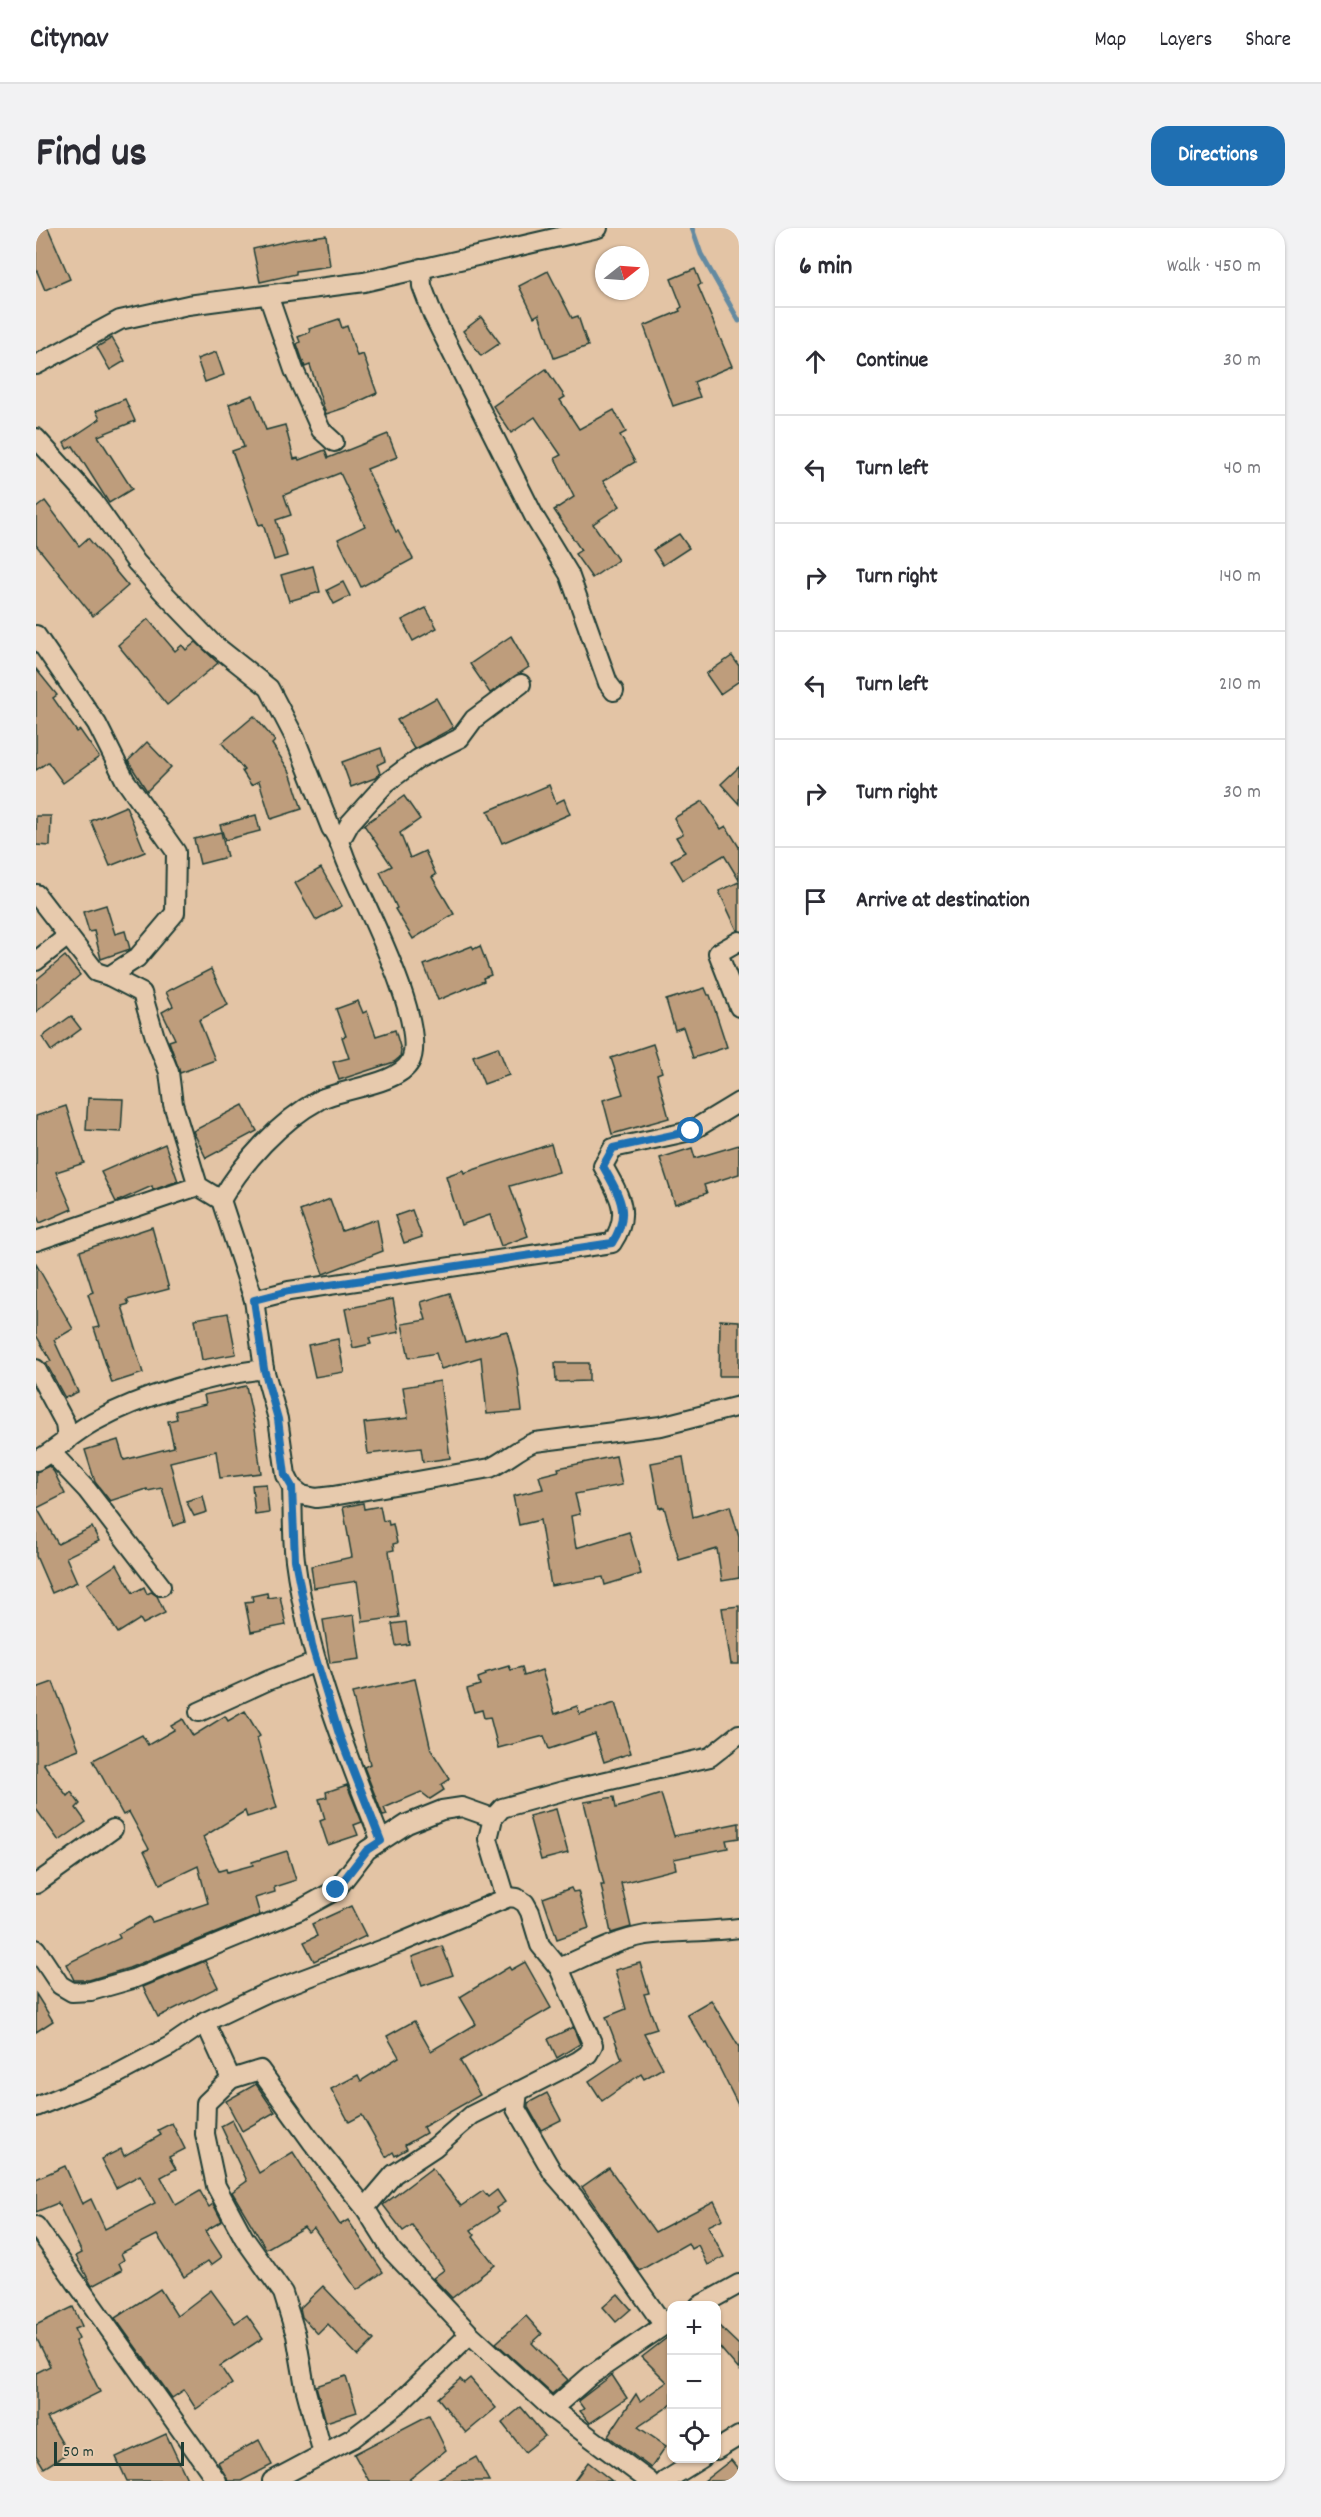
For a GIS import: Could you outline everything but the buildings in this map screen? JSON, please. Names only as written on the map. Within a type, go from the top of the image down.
[{"type":"street","points":[[36,365],[120,320],[188,305],[364,282],[598,228]]},
{"type":"street","points":[[421,268],[422,286],[433,315],[535,518],[569,574],[608,683],[614,691]]},
{"type":"street","points":[[268,294],[294,370],[321,430],[334,442]]},
{"type":"street","points":[[36,438],[93,501],[136,562],[163,592],[211,642],[269,688],[295,738],[331,828],[337,835],[399,984],[414,1038],[410,1062],[396,1076],[333,1094],[317,1102],[274,1133],[234,1176],[221,1200]]},
{"type":"street","points":[[36,635],[97,724],[125,780],[176,852],[175,913],[137,958],[109,976]]},
{"type":"street","points":[[337,835],[344,834],[350,823],[387,783],[418,759],[460,738],[474,719],[521,684]]},
{"type":"street","points":[[36,894],[96,972],[142,993],[155,1038],[169,1072],[173,1104],[198,1186],[221,1200],[254,1300],[264,1369],[278,1419],[285,1475],[292,1487],[302,1495],[316,1498],[333,1496],[490,1468],[503,1462],[521,1447],[535,1442],[567,1440],[661,1426],[739,1406]]},
{"type":"street","points":[[36,961],[68,936]]},
{"type":"street","points":[[739,941],[718,953],[739,1008]]},
{"type":"street","points":[[254,1300],[289,1291],[612,1243],[622,1227],[621,1198],[603,1166],[613,1148],[691,1131],[739,1102]]},
{"type":"street","points":[[36,1241],[198,1186]]},
{"type":"street","points":[[36,1369],[65,1423],[67,1441]]},
{"type":"street","points":[[161,1586],[87,1490],[44,1456],[91,1423],[134,1402],[243,1371],[264,1369]]},
{"type":"street","points":[[292,1487],[295,1560],[317,1662],[339,1734],[381,1841]]},
{"type":"street","points":[[199,1712],[269,1680],[317,1662]]},
{"type":"street","points":[[506,1898],[488,1839],[493,1818],[502,1808],[671,1764],[710,1757],[739,1734]]},
{"type":"street","points":[[36,1949],[60,1985],[72,1992],[91,1991],[133,1978],[298,1911],[336,1890],[367,1850],[407,1824],[442,1810],[462,1807],[493,1818]]},
{"type":"street","points":[[36,1884],[113,1829]]},
{"type":"street","points":[[36,2107],[117,2074],[170,2046],[205,2022],[266,1993],[397,1944],[506,1898],[517,1898],[525,1903],[530,1912],[540,1945],[559,1968],[593,2045],[588,2054],[517,2100],[495,2103],[472,2115],[435,2147],[394,2174],[365,2208]]},
{"type":"street","points":[[559,1968],[617,1944],[646,1935],[703,1933],[739,1928]]},
{"type":"street","points":[[205,2022],[231,2079]]},
{"type":"street","points":[[323,2454],[305,2387],[296,2335],[283,2293],[244,2238],[216,2186],[205,2134],[206,2103],[231,2079],[260,2070],[312,2142],[365,2208],[392,2250],[470,2334],[552,2409],[649,2481]]},
{"type":"street","points":[[517,2100],[553,2173],[574,2197],[667,2322],[591,2375],[552,2409]]},
{"type":"street","points":[[36,2226],[217,2481]]},
{"type":"street","points":[[708,2301],[739,2284]]},
{"type":"street","points":[[272,2481],[353,2438],[400,2402],[470,2334]]},
{"type":"street","points":[[721,2447],[739,2436]]},
{"type":"street","points":[[665,2481],[694,2463]]},
{"type":"waterway","points":[[692,228],[701,254],[739,321]]},
{"type":"route","points":[[336,1890],[367,1850],[381,1841],[339,1734],[312,1646],[295,1560],[292,1487],[285,1475],[278,1419],[264,1369],[254,1300],[289,1291],[612,1243],[622,1227],[621,1198],[603,1166],[613,1148],[691,1131]]}]
